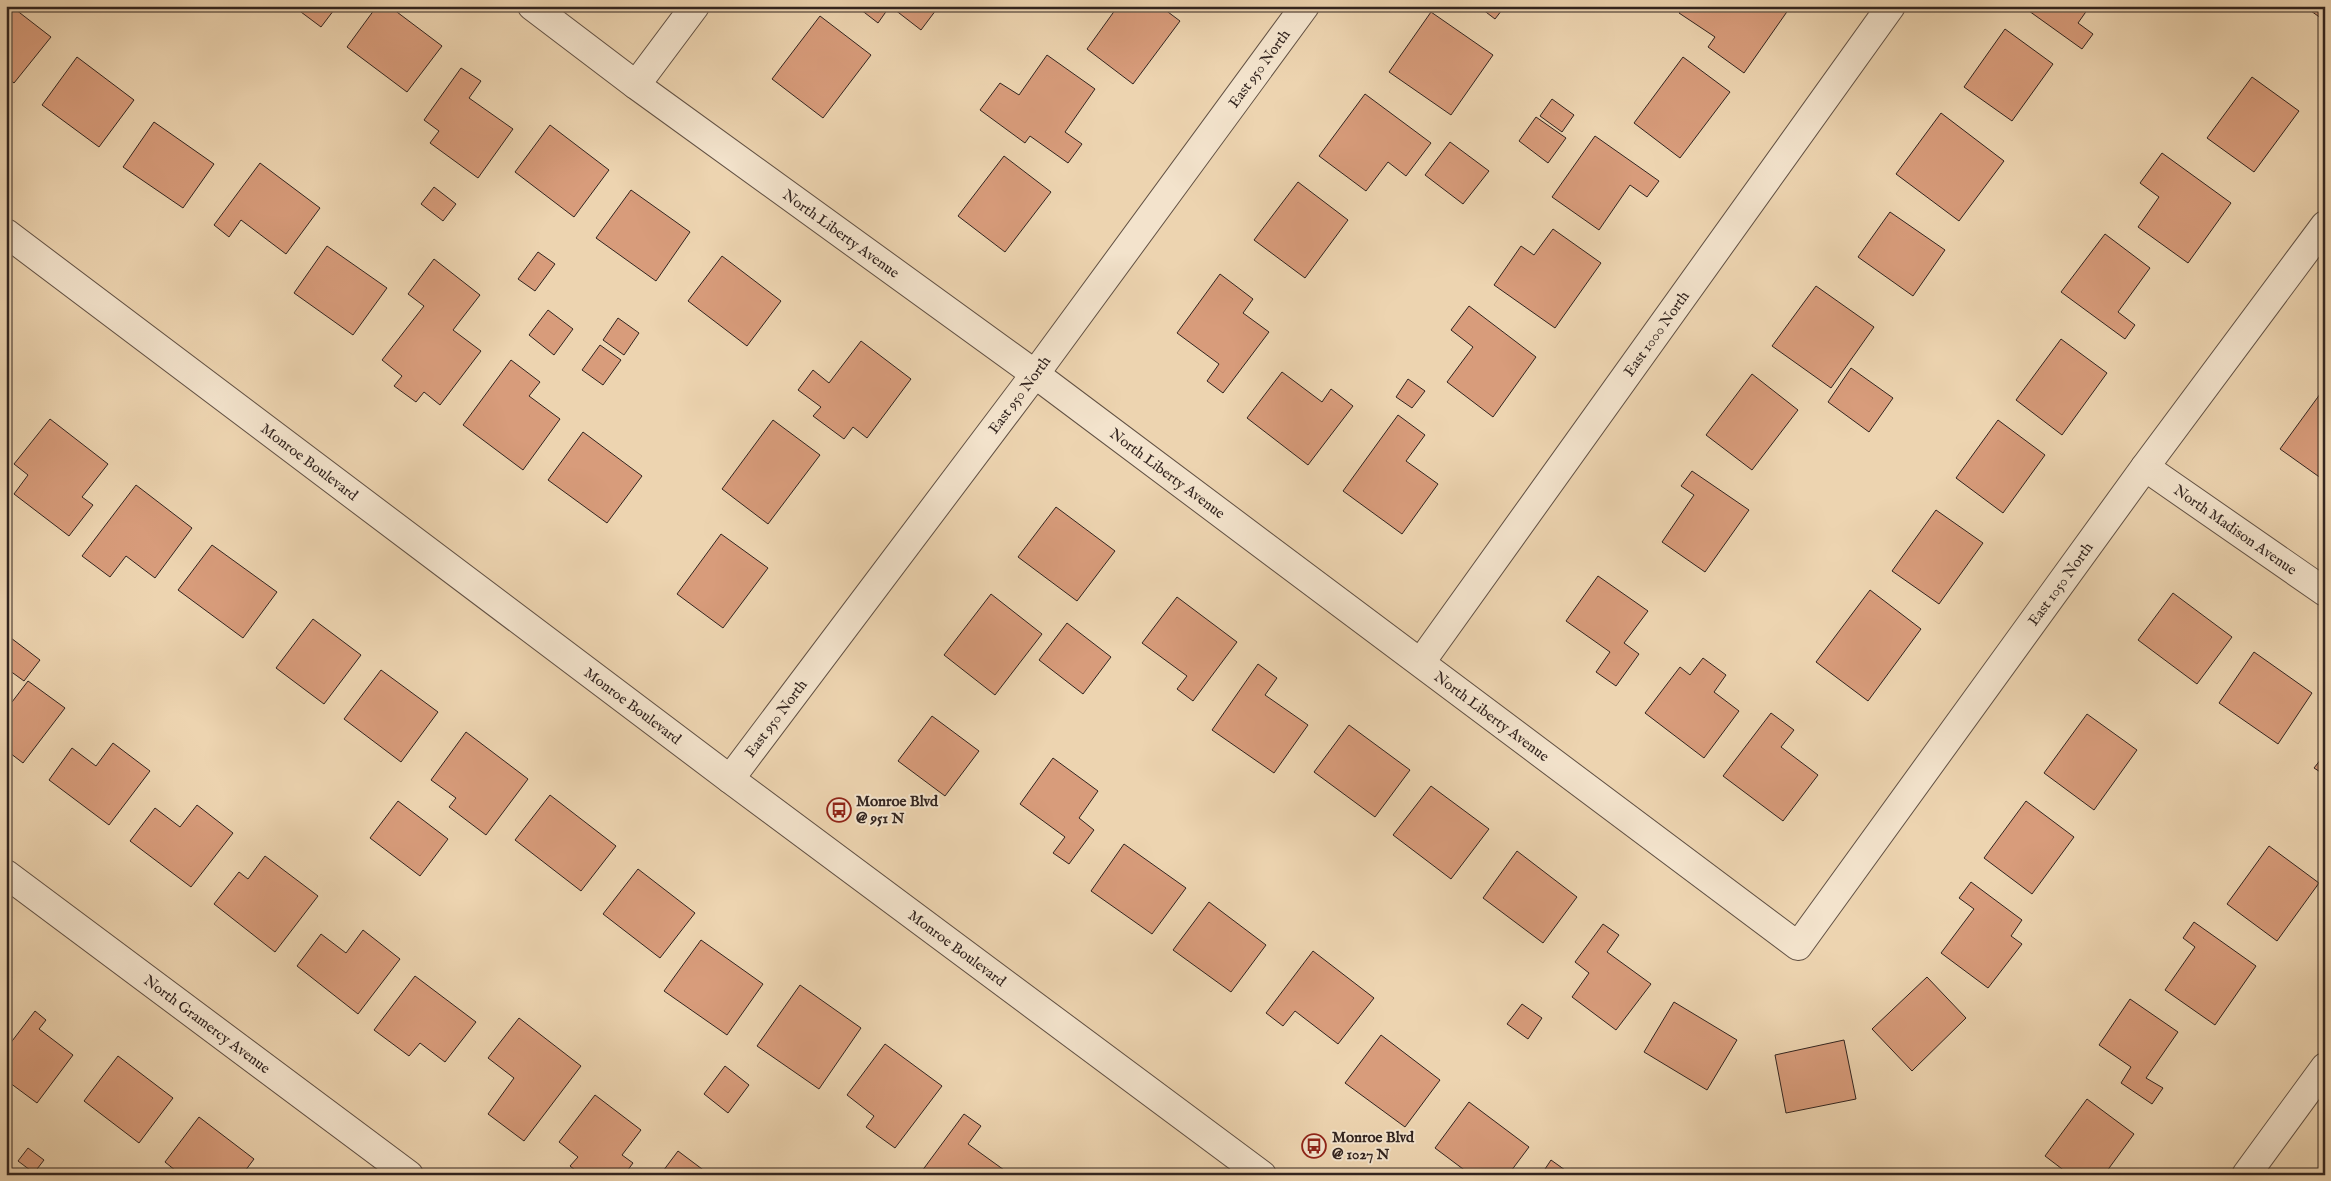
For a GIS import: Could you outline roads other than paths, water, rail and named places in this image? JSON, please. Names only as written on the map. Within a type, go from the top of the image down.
[{"type":"street","name":"North Liberty Avenue","points":[[532,6],[636,84],[1035,374],[1798,946]]},
{"type":"street","points":[[636,84],[695,6]]},
{"type":"street","name":"East 950 North","points":[[730,779],[1035,374],[1305,6]]},
{"type":"street","name":"East 1000 North","points":[[1421,662],[1891,6]]},
{"type":"street","name":"East 1050 North","points":[[1798,946],[2146,467],[2325,225]]},
{"type":"street","name":"Monroe Boulevard","points":[[6,233],[730,779],[1262,1175]]},
{"type":"street","name":"North Madison Avenue","points":[[2146,467],[2325,592]]},
{"type":"street","name":"North Gramercy Avenue","points":[[6,874],[409,1175]]},
{"type":"street","points":[[2246,1175],[2325,1067]]},
{"type":"place","name":"Monroe Blvd @ 951 N","points":[[839,810]]},
{"type":"place","name":"Monroe Blvd @ 1027 N","points":[[1314,1146]]}]
